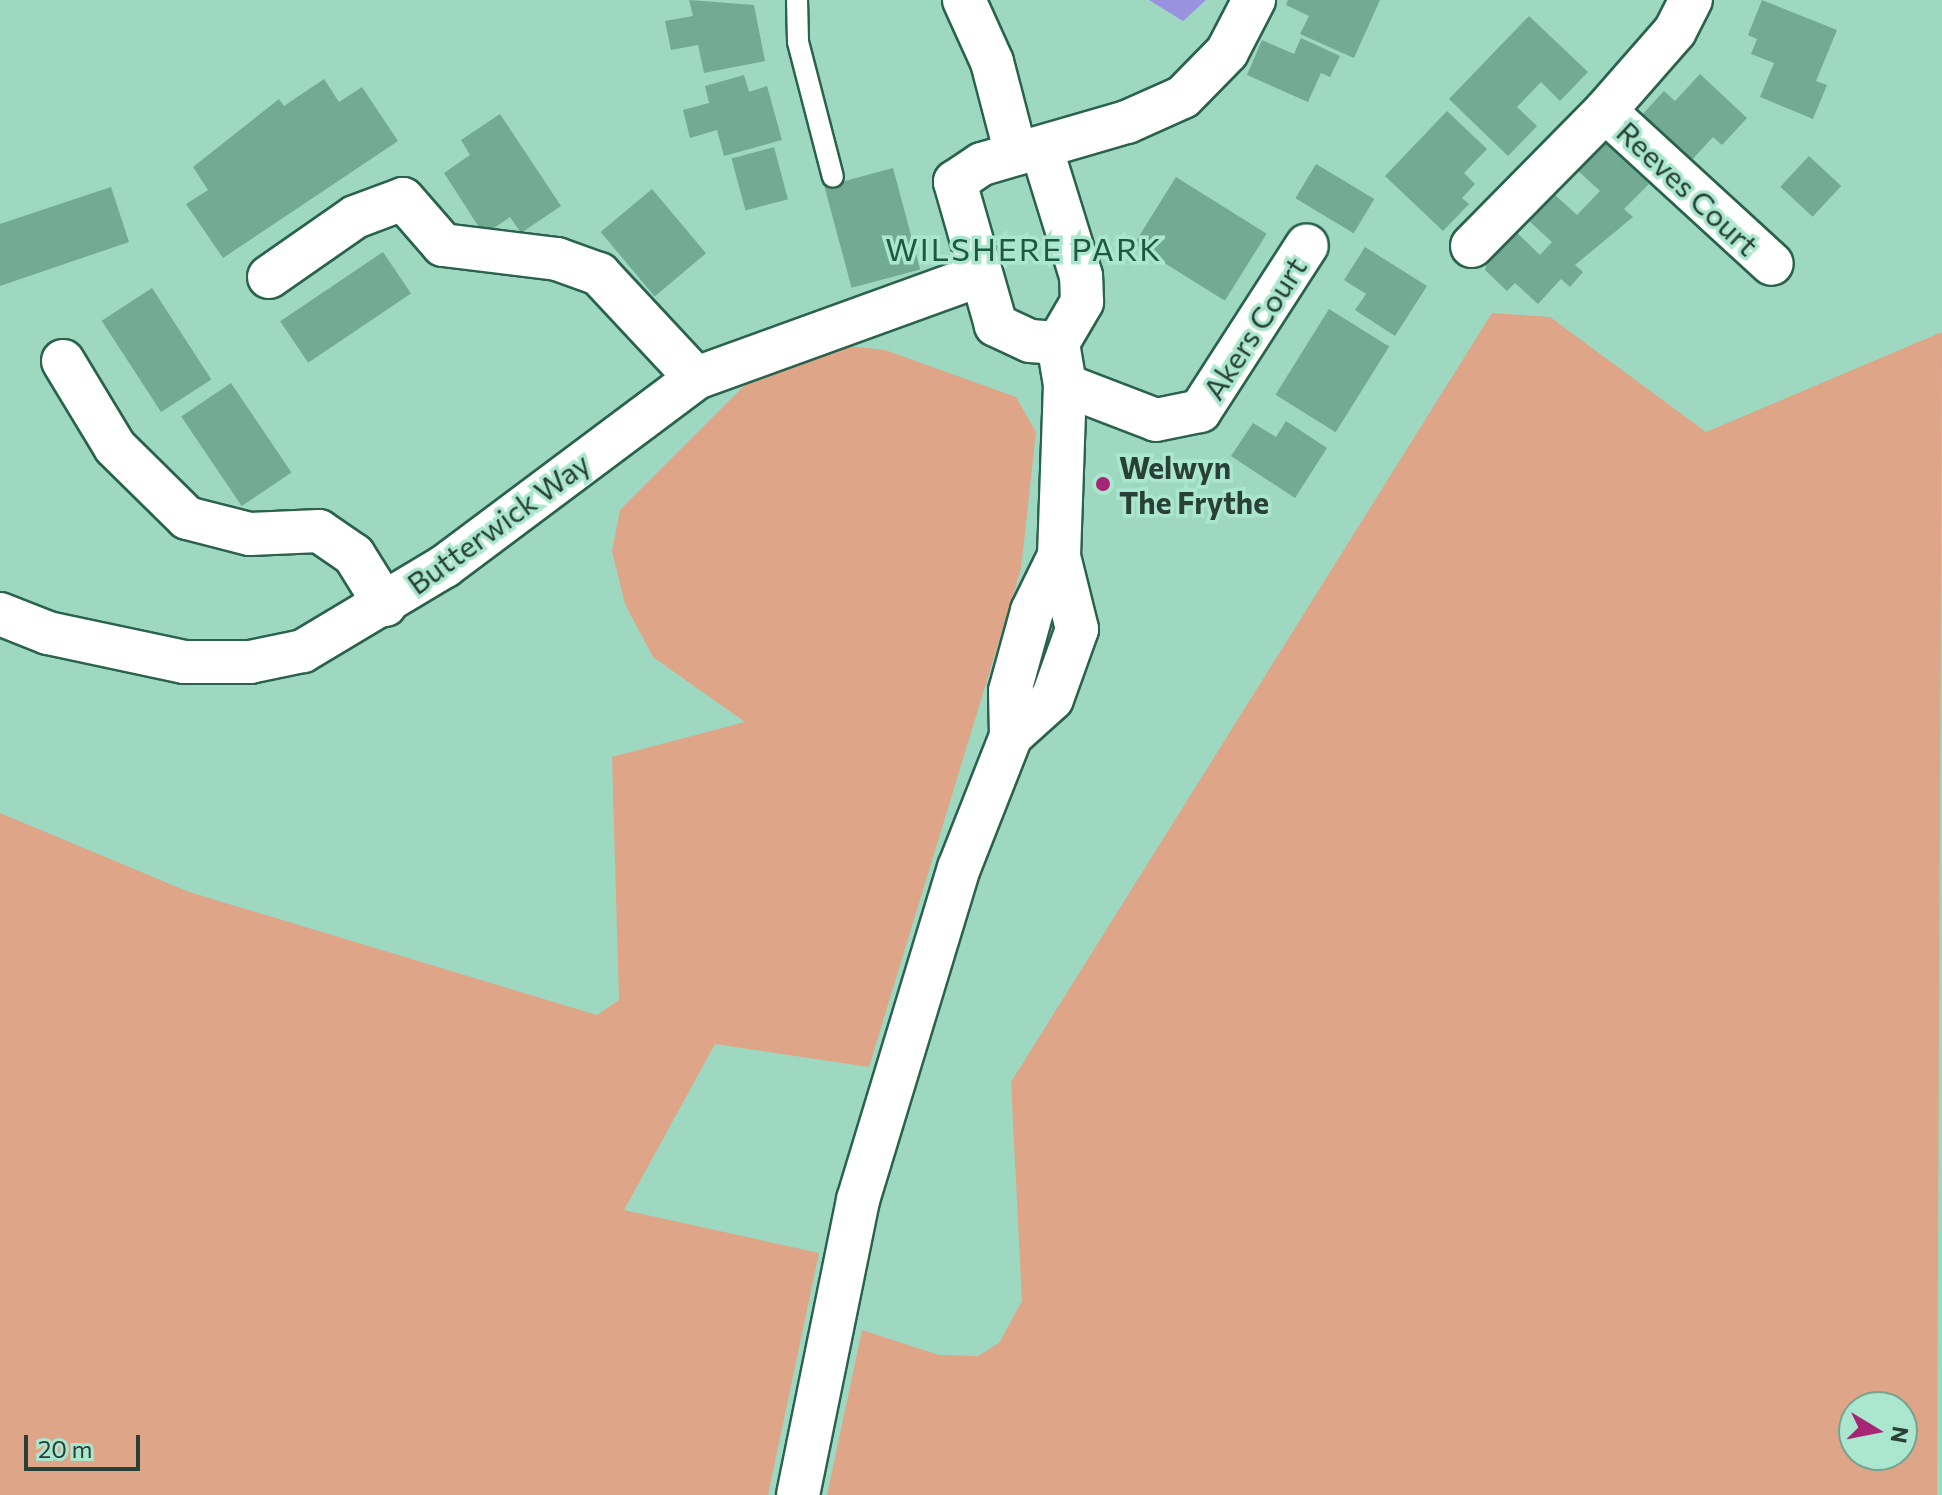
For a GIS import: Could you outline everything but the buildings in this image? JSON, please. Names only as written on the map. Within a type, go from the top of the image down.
[{"type":"street","points":[[798,1495],[858,1200],[959,868],[1011,736],[1010,691],[1032,611],[1059,556],[1065,385],[1058,343],[1082,302],[1081,276],[985,40],[964,0]]},
{"type":"street","points":[[1058,343],[1030,341],[996,325],[978,276],[955,182],[1183,97],[1227,52],[1254,0]]},
{"type":"street","points":[[1472,246],[1605,111],[1675,31],[1691,0]]},
{"type":"street","name":"Reeves Court","points":[[1605,111],[1772,264]]},
{"type":"street","points":[[269,277],[355,217],[403,199],[443,245],[557,259],[599,274],[696,378]]},
{"type":"street","name":"Akers Court","points":[[1065,385],[1156,420],[1200,411],[1307,245]]},
{"type":"street","name":"Butterwick Way","points":[[0,614],[120,651],[250,662],[303,651],[385,605],[696,378],[978,276]]},
{"type":"street","points":[[63,361],[115,447],[187,518],[250,534],[319,531],[354,555],[385,605]]},
{"type":"lane","points":[[797,0],[798,42],[833,177]]},
{"type":"shaded area","points":[[1149,0],[1206,0],[1183,21]]},
{"type":"shaded area","points":[[1492,313],[1550,317],[1706,432],[1942,332],[1937,1495],[827,1495],[862,1330],[939,1355],[978,1356],[999,1343],[1022,1301],[1011,1082]]},
{"type":"shaded area","points":[[846,346],[885,350],[1016,397],[1036,432],[1021,569],[869,1067],[715,1044],[624,1210],[819,1253],[768,1495],[0,1495],[0,813],[189,892],[597,1015],[619,1000],[612,757],[745,722],[653,657],[625,604],[612,551],[620,510],[751,379]]},
{"type":"place","name":"Welwyn The Frythe","points":[[1103,484]]},
{"type":"district","name":"WILSHERE PARK","points":[[1024,248]]}]
